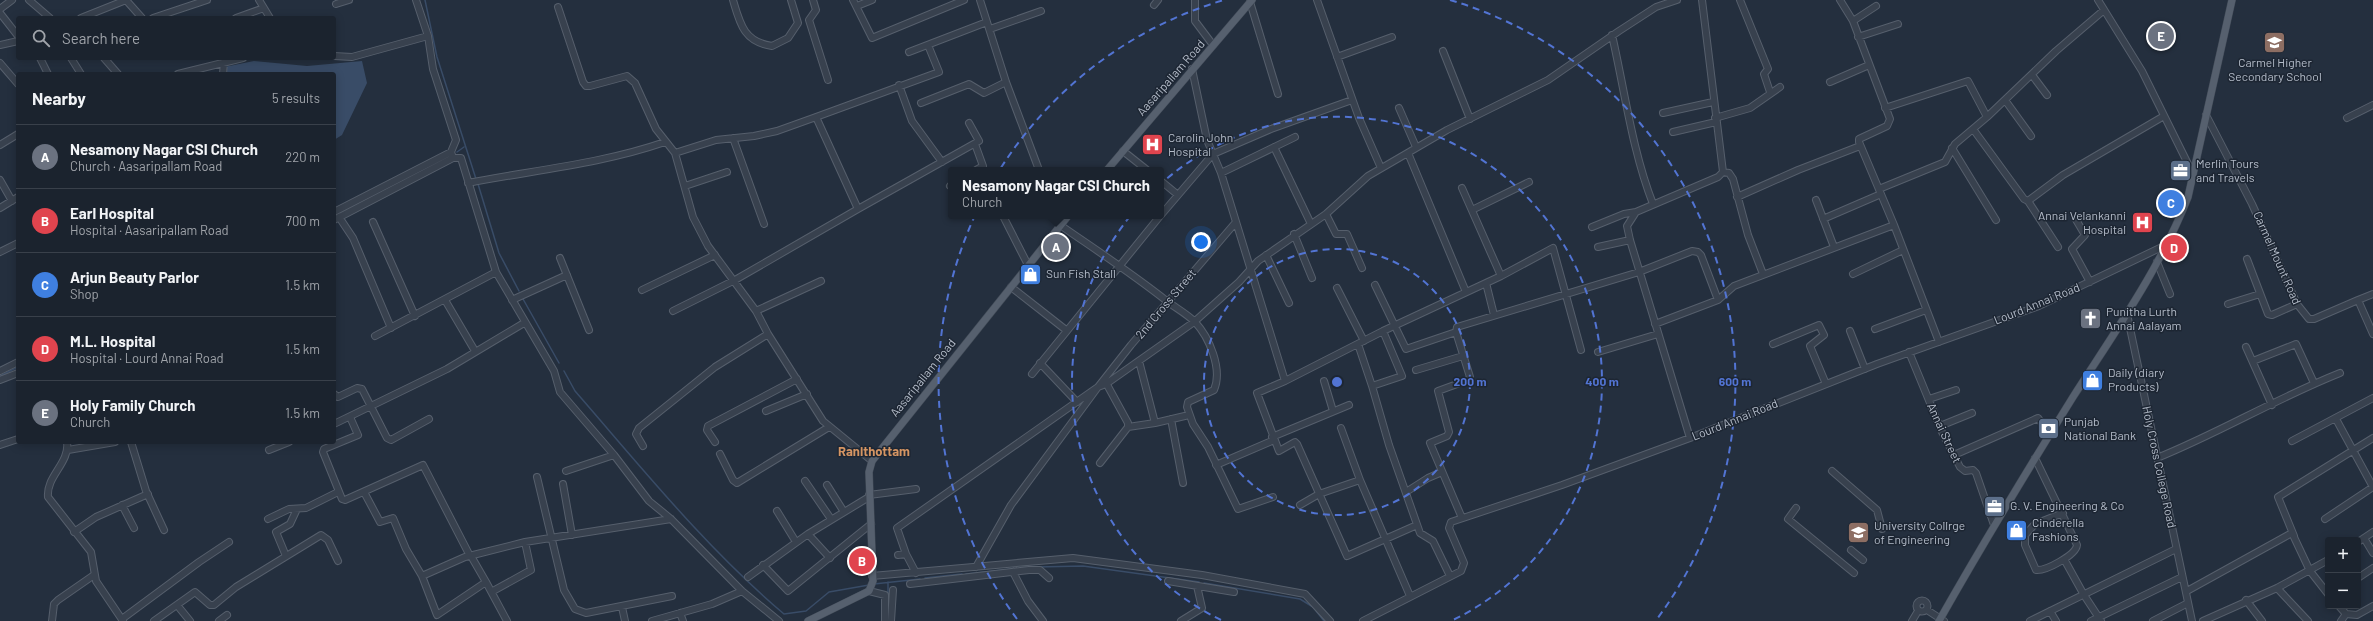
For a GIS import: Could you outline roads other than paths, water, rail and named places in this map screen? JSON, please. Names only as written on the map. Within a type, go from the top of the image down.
[{"type":"main road","points":[[1941,620],[1994,525],[2126,314],[2166,245],[2188,197],[2232,0]]},
{"type":"main road","name":"Aasaripallam Road","points":[[1110,167],[1251,1]]},
{"type":"main road","name":"Aasaripallam Road","points":[[871,584],[869,472],[872,461],[1064,219]]},
{"type":"main road","points":[[808,621],[871,584]]},
{"type":"street","points":[[0,8],[12,0]]},
{"type":"street","points":[[29,0],[48,16]]},
{"type":"street","points":[[87,16],[126,0],[140,16]]},
{"type":"street","points":[[159,16],[204,0]]},
{"type":"street","points":[[259,0],[269,16]]},
{"type":"street","points":[[336,4],[349,0]]},
{"type":"street","points":[[391,328],[353,238],[337,219],[452,155],[456,140],[433,69],[428,36],[416,0]]},
{"type":"street","points":[[733,0],[746,35],[755,42],[772,46],[788,38],[798,23],[791,0]]},
{"type":"street","points":[[812,0],[816,10],[809,20],[828,80]]},
{"type":"street","points":[[853,0],[870,36],[875,38],[964,0]]},
{"type":"street","points":[[857,6],[872,0]]},
{"type":"street","points":[[980,0],[1006,82],[1038,167]]},
{"type":"street","points":[[1195,0],[1195,21],[1213,45]]},
{"type":"street","points":[[1318,0],[1352,100],[1382,168]]},
{"type":"street","points":[[1702,0],[1715,120],[1723,172]]},
{"type":"street","points":[[1740,0],[1768,69],[1764,74],[1770,92]]},
{"type":"street","points":[[1840,0],[1853,21],[1885,108],[1889,123],[1859,139],[1860,146],[1894,225],[1939,342]]},
{"type":"street","points":[[2098,0],[2142,71],[2193,174]]},
{"type":"street","points":[[1251,1],[1278,94]]},
{"type":"street","points":[[1100,464],[1128,427],[1128,422],[1105,382],[1139,361],[1194,322],[1266,255],[1294,234],[1326,214],[1368,176],[1416,147],[1548,80],[1612,35],[1656,7],[1673,1]]},
{"type":"street","points":[[1853,21],[1876,6]]},
{"type":"street","points":[[558,7],[586,86],[622,76],[631,79],[656,129],[675,153],[693,217],[699,231],[756,311],[768,334],[829,426],[843,435],[872,461]]},
{"type":"street","points":[[242,16],[264,8]]},
{"type":"street","points":[[990,29],[1041,10]]},
{"type":"street","points":[[1823,220],[1880,191],[1942,165],[1948,158],[1952,148],[1973,128],[1988,117],[2104,10]]},
{"type":"street","points":[[0,13],[16,33]]},
{"type":"street","points":[[909,52],[987,22]]},
{"type":"street","points":[[1858,37],[1898,24]]},
{"type":"street","points":[[1612,35],[1638,164],[1653,204]]},
{"type":"street","points":[[336,56],[352,57],[428,36]]},
{"type":"street","points":[[1337,57],[1392,37]]},
{"type":"street","points":[[0,45],[16,41]]},
{"type":"street","points":[[675,153],[716,140],[754,136],[776,131],[899,85],[939,72],[928,45]]},
{"type":"street","points":[[1443,51],[1470,119]]},
{"type":"street","points":[[41,60],[47,72]]},
{"type":"street","points":[[72,60],[80,72]]},
{"type":"street","points":[[106,60],[116,72]]},
{"type":"street","points":[[186,72],[234,60]]},
{"type":"street","points":[[223,72],[224,62]]},
{"type":"street","points":[[0,63],[16,82]]},
{"type":"street","points":[[1830,82],[1868,65]]},
{"type":"street","points":[[1192,69],[1207,140],[1221,173],[1249,271],[1285,381]]},
{"type":"street","points":[[2032,75],[2047,94]]},
{"type":"street","points":[[1885,108],[1968,81],[1988,117]]},
{"type":"street","points":[[921,103],[969,84],[984,93],[1006,82]]},
{"type":"street","points":[[899,85],[912,121],[942,162]]},
{"type":"street","points":[[1673,132],[1750,108],[1770,92],[1780,88]]},
{"type":"street","points":[[1164,212],[1213,154],[1271,129],[1352,100]]},
{"type":"street","points":[[2005,100],[2031,136]]},
{"type":"street","points":[[1663,113],[1713,102]]},
{"type":"street","points":[[2347,118],[2373,105]]},
{"type":"street","points":[[1399,108],[1416,147]]},
{"type":"street","name":"Carmel Mount Road","points":[[2206,115],[2252,204],[2297,304],[2306,318],[2311,319],[2358,300]]},
{"type":"street","points":[[816,116],[858,209]]},
{"type":"street","points":[[2028,201],[2063,175],[2164,116]]},
{"type":"street","points":[[673,311],[735,280],[975,144],[980,140],[969,123]]},
{"type":"street","points":[[1973,128],[2024,199],[2028,201],[2058,247]]},
{"type":"street","points":[[0,145],[16,135]]},
{"type":"street","points":[[1221,173],[1295,137]]},
{"type":"street","points":[[733,138],[764,224]]},
{"type":"street","points":[[468,183],[591,162],[632,153],[665,142]]},
{"type":"street","points":[[975,144],[984,167]]},
{"type":"street","points":[[1737,197],[1798,170],[1860,146]]},
{"type":"street","points":[[1274,147],[1311,224]]},
{"type":"street","points":[[1952,148],[1996,220]]},
{"type":"street","points":[[1123,151],[1143,167]]},
{"type":"street","points":[[1408,153],[1466,292]]},
{"type":"street","points":[[336,211],[452,155],[461,158],[496,272],[524,323],[554,371],[560,392],[614,455],[649,501],[671,519],[742,591],[779,621]]},
{"type":"street","points":[[685,186],[727,172]]},
{"type":"street","points":[[1592,227],[1624,214],[1636,212],[1718,177],[1723,172]]},
{"type":"street","points":[[1723,172],[1731,175],[1748,235],[1763,274]]},
{"type":"street","points":[[0,180],[12,202]]},
{"type":"street","points":[[1472,210],[1529,182]]},
{"type":"street","points":[[1164,183],[1178,195]]},
{"type":"street","points":[[1462,188],[1501,276]]},
{"type":"street","points":[[0,208],[16,199]]},
{"type":"street","points":[[1816,200],[1834,247]]},
{"type":"street","points":[[1636,212],[1629,220],[1627,226],[1630,240],[1690,438]]},
{"type":"street","points":[[1326,214],[1336,234],[1347,234],[1362,268]]},
{"type":"street","points":[[2075,218],[2085,235],[2072,249],[2090,282]]},
{"type":"street","points":[[1005,219],[1028,265]]},
{"type":"street","points":[[1032,374],[1118,266],[1158,219]]},
{"type":"street","points":[[373,222],[415,316]]},
{"type":"street","name":"2nd Cross Street","points":[[976,567],[1011,505],[1098,387],[1105,382],[1168,302],[1236,222]]},
{"type":"street","points":[[1060,225],[1168,302],[1194,322],[1206,337],[1213,356],[1217,382],[1214,390],[1188,402],[1189,414],[1193,424],[1199,431],[1238,509],[1273,497]]},
{"type":"street","points":[[1655,324],[1718,300],[1734,286],[1894,225]]},
{"type":"street","points":[[1294,234],[1312,278]]},
{"type":"street","points":[[1598,247],[1630,240]]},
{"type":"street","points":[[0,252],[16,244]]},
{"type":"street","name":"Lourd Annai Road","points":[[1363,621],[1464,568],[1464,563],[1449,528],[1451,522],[1504,505],[1690,438],[1865,368],[2039,306],[2166,245]]},
{"type":"street","points":[[1417,525],[1347,556],[1298,444],[1295,442],[1279,450],[1273,439],[1257,393],[1285,381],[1383,331],[1501,276],[1553,248],[1581,350]]},
{"type":"street","points":[[1853,274],[1903,250]]},
{"type":"street","points":[[1462,518],[1430,446],[1431,442],[1447,436],[1449,432],[1438,391],[1469,379],[1456,332],[1459,326],[1639,272],[1686,253],[1698,252],[1701,255],[1718,300]]},
{"type":"street","points":[[642,290],[715,255]]},
{"type":"street","points":[[1266,255],[1289,303]]},
{"type":"street","points":[[560,258],[589,330]]},
{"type":"street","points":[[2247,259],[2267,312],[2270,315],[2297,304]]},
{"type":"street","points":[[2157,262],[2170,294]]},
{"type":"street","points":[[375,336],[496,272]]},
{"type":"street","points":[[512,300],[567,275]]},
{"type":"street","points":[[756,311],[821,281]]},
{"type":"street","points":[[1486,283],[1494,315]]},
{"type":"street","points":[[1375,285],[1406,349],[1456,332]]},
{"type":"street","points":[[1011,287],[1066,330]]},
{"type":"street","points":[[1337,288],[1361,342],[1389,445],[1417,525],[1421,535],[1433,541],[1450,576]]},
{"type":"street","points":[[2228,304],[2260,294]]},
{"type":"street","points":[[2373,294],[2358,300],[2373,334]]},
{"type":"street","points":[[445,300],[476,351]]},
{"type":"street","points":[[1875,329],[1926,310]]},
{"type":"street","name":"Holy Cross College Road","points":[[2126,314],[2182,577],[2187,591],[2192,621]]},
{"type":"street","points":[[336,423],[447,369],[524,323]]},
{"type":"street","points":[[1773,344],[1819,325],[1824,335],[1810,346],[1826,384]]},
{"type":"street","points":[[1850,330],[1865,368]]},
{"type":"street","points":[[1372,386],[1402,376],[1383,331]]},
{"type":"street","points":[[642,446],[636,434],[639,428],[715,367],[768,334]]},
{"type":"street","points":[[1598,352],[1658,334]]},
{"type":"street","points":[[2253,361],[2296,344],[2314,383]]},
{"type":"street","points":[[2246,347],[2272,405]]},
{"type":"street","name":"Annai Street","points":[[1909,352],[1940,426],[1962,470],[1973,470],[1976,474],[1994,525]]},
{"type":"street","points":[[1416,370],[1463,356]]},
{"type":"street","points":[[1139,361],[1155,423]]},
{"type":"street","points":[[0,371],[16,363]]},
{"type":"street","points":[[1040,363],[1077,402]]},
{"type":"street","points":[[2157,458],[2192,444],[2314,383],[2340,373]]},
{"type":"street","points":[[0,380],[16,374]]},
{"type":"street","points":[[715,442],[708,426],[797,379]]},
{"type":"street","points":[[1324,381],[1333,411]]},
{"type":"street","points":[[923,582],[919,572],[906,554],[897,528],[1098,387]]},
{"type":"street","points":[[336,396],[338,397],[360,388],[366,393],[387,438],[391,440],[429,419]]},
{"type":"street","points":[[1929,399],[1956,390]]},
{"type":"street","points":[[766,411],[807,394]]},
{"type":"street","points":[[2292,441],[2373,398]]},
{"type":"street","points":[[1216,465],[1349,405]]},
{"type":"street","points":[[1940,426],[1972,413]]},
{"type":"street","points":[[1128,427],[1155,423],[1189,414]]},
{"type":"street","points":[[350,417],[358,435],[323,450],[342,500],[364,492],[423,465],[470,556],[493,591],[507,621]]},
{"type":"street","points":[[1954,455],[2038,418],[2050,434]]},
{"type":"street","points":[[2325,519],[2373,487],[2336,418]]},
{"type":"street","points":[[1170,419],[1183,483]]},
{"type":"street","points":[[720,454],[733,480],[737,483],[829,426]]},
{"type":"street","points":[[1341,428],[1360,480],[1410,596]]},
{"type":"street","points":[[2325,590],[2310,572],[2294,538],[2278,497],[2373,438]]},
{"type":"street","points":[[0,446],[16,440]]},
{"type":"street","points":[[67,444],[68,450],[47,491],[48,497],[91,552],[94,575],[123,620],[198,562],[229,542]]},
{"type":"street","points":[[68,450],[103,444]]},
{"type":"street","points":[[132,444],[148,494],[164,530]]},
{"type":"street","points":[[269,450],[284,444]]},
{"type":"street","points":[[566,471],[614,455]]},
{"type":"street","points":[[2036,458],[2063,513],[2077,545],[2076,550],[2072,554],[2043,569],[2036,570],[2023,538],[2035,524],[2063,513]]},
{"type":"street","points":[[1832,471],[1877,510],[1882,529]]},
{"type":"street","points":[[1406,492],[1442,472]]},
{"type":"street","points":[[537,477],[550,537],[564,590],[575,609],[586,613],[672,596]]},
{"type":"street","points":[[1300,505],[1319,494],[1360,480]]},
{"type":"street","points":[[805,481],[831,520]]},
{"type":"street","points":[[563,484],[572,535]]},
{"type":"street","points":[[827,485],[844,512]]},
{"type":"street","points":[[748,577],[796,542],[869,496],[916,489]]},
{"type":"street","points":[[268,519],[289,509],[306,508],[338,492]]},
{"type":"street","points":[[364,492],[380,522],[393,518],[406,549],[422,576],[437,615],[486,582]]},
{"type":"street","points":[[74,532],[96,517],[148,494]]},
{"type":"street","points":[[122,505],[134,528]]},
{"type":"street","points":[[1796,508],[1788,519],[1854,573]]},
{"type":"street","points":[[286,556],[276,532],[290,524],[297,509]]},
{"type":"street","points":[[777,511],[796,542]]},
{"type":"street","points":[[422,576],[470,556],[525,542],[671,519]]},
{"type":"street","points":[[763,565],[788,592],[870,524]]},
{"type":"street","points":[[2373,532],[2361,540],[2373,553]]},
{"type":"street","points":[[808,534],[830,558]]},
{"type":"street","points":[[2187,591],[2288,535],[2292,534],[2294,538]]},
{"type":"street","points":[[154,621],[197,592],[210,605],[214,605],[236,587],[322,535],[328,540],[338,561]]},
{"type":"street","points":[[493,591],[531,570],[525,542]]},
{"type":"street","points":[[2030,621],[2176,549]]},
{"type":"street","points":[[1851,550],[1863,560]]},
{"type":"street","points":[[898,555],[906,554]]},
{"type":"street","points":[[871,584],[919,572],[1073,558],[1202,575],[1305,594],[1330,621]]},
{"type":"street","points":[[2064,558],[2084,595],[2100,619]]},
{"type":"street","points":[[2203,621],[2246,600],[2277,588],[2310,572],[2325,562]]},
{"type":"street","points":[[964,568],[964,577]]},
{"type":"street","points":[[2361,576],[2373,568]]},
{"type":"street","points":[[910,584],[1040,570],[1049,578]]},
{"type":"street","points":[[1013,572],[1028,601],[1043,621]]},
{"type":"street","points":[[52,621],[54,604],[94,575]]},
{"type":"street","points":[[1181,621],[1202,608],[1199,586],[1202,575]]},
{"type":"street","points":[[2091,621],[2100,619],[2182,577]]},
{"type":"street","points":[[1168,581],[1234,592]]},
{"type":"street","points":[[871,584],[885,595],[885,621]]},
{"type":"street","points":[[2277,588],[2307,621]]},
{"type":"street","points":[[891,621],[893,590]]},
{"type":"street","points":[[652,621],[712,604],[742,591]]},
{"type":"street","points":[[2246,600],[2262,621]]},
{"type":"street","points":[[1912,621],[1918,611],[1916,604],[1920,602],[1926,602],[1927,610],[1941,620]]},
{"type":"street","points":[[2153,621],[2188,603]]},
{"type":"street","points":[[177,605],[190,621]]},
{"type":"street","points":[[2342,609],[2346,614],[2357,618],[2373,606]]},
{"type":"street","points":[[622,607],[625,621]]},
{"type":"street","points":[[1918,611],[1922,612],[1927,610]]},
{"type":"street","points":[[2050,611],[2056,621]]},
{"type":"street","points":[[680,613],[683,621]]},
{"type":"street","points":[[2341,621],[2346,614]]},
{"type":"street","points":[[219,621],[227,615]]},
{"type":"water","points":[[254,61],[307,66],[362,61],[367,83],[342,135],[336,139],[336,72],[224,72],[224,67]]},
{"type":"waterway","points":[[425,0],[437,57],[476,179]]},
{"type":"waterway","points":[[457,152],[464,147]]},
{"type":"waterway","points":[[402,181],[450,156]]},
{"type":"waterway","points":[[478,184],[499,253],[519,291]]},
{"type":"waterway","points":[[523,299],[559,363]]},
{"type":"waterway","points":[[0,376],[16,368]]},
{"type":"waterway","points":[[564,371],[575,391],[675,507],[755,589],[784,614],[806,611],[829,592],[869,585]]},
{"type":"waterway","points":[[1036,567],[1083,566],[1199,582]]},
{"type":"waterway","points":[[966,574],[1012,569]]},
{"type":"waterway","points":[[925,578],[962,574]]},
{"type":"waterway","points":[[874,584],[920,579]]},
{"type":"waterway","points":[[888,582],[888,602]]},
{"type":"waterway","points":[[1204,583],[1300,599],[1313,607],[1324,621]]},
{"type":"place","name":"Holy Family Church","points":[[2161,36]]},
{"type":"place","name":"Carmel Higher Secondary School","points":[[2275,42]]},
{"type":"place","name":"Carolin John Hospital","points":[[1152,145]]},
{"type":"place","name":"Merlin Tours and Travels","points":[[2181,171]]},
{"type":"place","name":"Arjun Beauty Parlor","points":[[2171,203]]},
{"type":"place","name":"Annai Velankanni Hospital","points":[[2142,223]]},
{"type":"place","name":"Nesamony Nagar CSI Church","points":[[1056,247]]},
{"type":"place","name":"M.L. Hospital","points":[[2174,248]]},
{"type":"place","name":"Sun Fish Stall","points":[[1030,274]]},
{"type":"place","name":"Punitha Lurth Annai Aalayam","points":[[2091,319]]},
{"type":"place","name":"Daily (diary Products)","points":[[2092,380]]},
{"type":"place","name":"Punjab National Bank","points":[[2049,429]]},
{"type":"place","name":"G. V. Engineering & Co","points":[[1994,506]]},
{"type":"place","name":"Cinderella Fashions","points":[[2016,530]]},
{"type":"place","name":"University Collrge of Engineering","points":[[1858,533]]},
{"type":"place","name":"Earl Hospital","points":[[862,561]]},
{"type":"district","name":"Ranithottam","points":[[874,451]]}]
